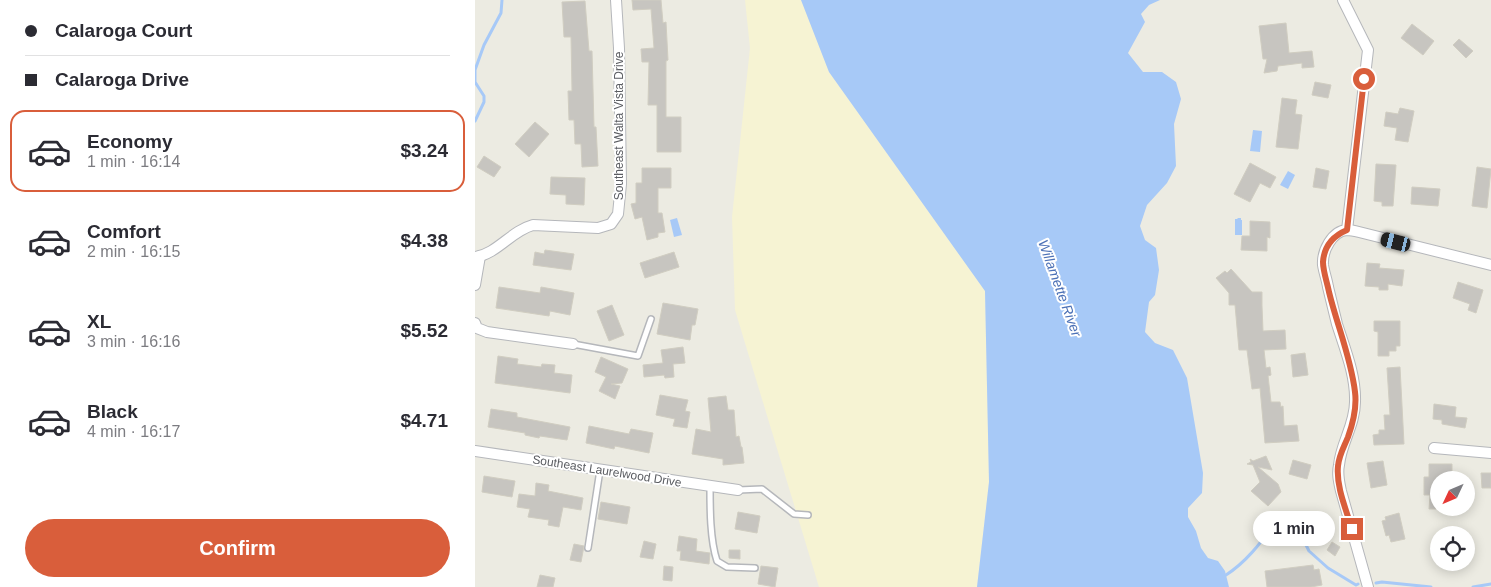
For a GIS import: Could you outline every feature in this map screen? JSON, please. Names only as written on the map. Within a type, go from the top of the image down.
[{"type":"street","name":"Southeast Walta Vista Drive","points":[[478,256],[489,252],[523,228],[533,226],[598,228],[611,224],[618,214],[621,184],[619,48],[616,0]]},
{"type":"street","points":[[1343,0],[1369,50],[1347,230]]},
{"type":"street","points":[[1368,587],[1338,477],[1341,454],[1349,435],[1355,411],[1355,401],[1352,377],[1323,264],[1324,253],[1336,235],[1347,230],[1491,265]]},
{"type":"street","points":[[475,285],[478,256]]},
{"type":"street","points":[[475,323],[477,328],[487,332],[573,344]]},
{"type":"street","points":[[1434,448],[1491,453]]},
{"type":"street","name":"Southeast Laurelwood Drive","points":[[475,451],[738,490]]},
{"type":"lane","points":[[573,344],[638,356],[651,319]]},
{"type":"lane","points":[[588,548],[600,470]]},
{"type":"lane","points":[[710,486],[710,511],[717,560],[727,567],[755,568]]},
{"type":"lane","points":[[738,490],[762,489],[794,514],[808,515]]},
{"type":"sand","points":[[745,0],[801,0],[829,72],[985,291],[989,482],[977,587],[819,587],[735,310],[732,217],[750,48]]},
{"type":"water","name":"Willamette River","points":[[801,0],[1160,0],[1149,5],[1141,14],[1145,22],[1128,53],[1143,72],[1162,72],[1176,82],[1181,99],[1174,124],[1176,166],[1167,183],[1147,205],[1140,226],[1145,240],[1156,248],[1159,270],[1155,295],[1149,302],[1145,332],[1155,343],[1173,350],[1187,378],[1203,473],[1202,493],[1188,508],[1188,517],[1196,531],[1201,548],[1208,558],[1218,561],[1225,571],[1229,587],[977,587],[989,482],[985,291],[829,72]]},
{"type":"water","points":[[1253,130],[1262,131],[1260,152],[1250,151]]},
{"type":"water","points":[[1288,171],[1295,175],[1288,189],[1280,185]]},
{"type":"water","points":[[677,218],[682,235],[674,237],[670,220]]},
{"type":"water","points":[[1235,219],[1242,220],[1242,235],[1235,235]]},
{"type":"building","points":[[632,0],[661,0],[663,23],[666,22],[668,60],[666,61],[666,117],[681,117],[681,152],[657,152],[657,105],[648,105],[649,62],[642,62],[641,49],[654,48],[651,9],[633,10]]},
{"type":"building","points":[[585,1],[589,51],[592,51],[594,127],[596,127],[598,166],[582,167],[581,144],[575,144],[574,120],[569,120],[568,91],[572,91],[571,37],[564,37],[562,2]]},
{"type":"building","points":[[1286,23],[1289,53],[1312,51],[1314,67],[1302,68],[1302,63],[1278,66],[1277,71],[1264,73],[1267,59],[1263,59],[1259,26]]},
{"type":"building","points":[[1412,24],[1434,41],[1423,55],[1401,38]]},
{"type":"building","points":[[1459,39],[1473,51],[1466,58],[1453,45]]},
{"type":"building","points":[[1315,82],[1331,85],[1328,98],[1312,95]]},
{"type":"building","points":[[1282,98],[1297,100],[1295,114],[1302,115],[1298,149],[1276,147]]},
{"type":"building","points":[[1400,108],[1414,111],[1408,142],[1395,140],[1397,128],[1384,126],[1386,112],[1398,114]]},
{"type":"building","points":[[535,122],[549,134],[529,157],[515,144]]},
{"type":"building","points":[[484,156],[501,167],[494,177],[477,167]]},
{"type":"building","points":[[1250,163],[1276,177],[1270,188],[1260,183],[1250,202],[1234,194]]},
{"type":"building","points":[[1376,164],[1396,165],[1393,206],[1382,206],[1382,202],[1374,201]]},
{"type":"building","points":[[1477,167],[1491,169],[1487,208],[1472,206]]},
{"type":"building","points":[[642,168],[671,168],[671,188],[658,188],[658,213],[662,213],[665,232],[658,233],[658,237],[647,240],[642,217],[635,219],[631,204],[636,203],[636,183],[642,183]]},
{"type":"building","points":[[1316,168],[1329,171],[1326,189],[1313,187]]},
{"type":"building","points":[[551,177],[585,178],[584,205],[566,204],[566,195],[550,194]]},
{"type":"building","points":[[1412,187],[1440,189],[1438,206],[1411,204]]},
{"type":"building","points":[[1250,221],[1270,222],[1270,238],[1267,237],[1267,251],[1241,250],[1242,236],[1250,236]]},
{"type":"building","points":[[545,250],[574,254],[571,270],[533,265],[535,252],[544,254]]},
{"type":"building","points":[[674,252],[679,267],[645,278],[640,263]]},
{"type":"building","points":[[1367,263],[1380,264],[1379,268],[1404,270],[1402,286],[1388,284],[1388,290],[1379,290],[1379,287],[1365,286]]},
{"type":"building","points":[[1231,269],[1252,292],[1262,292],[1263,331],[1285,330],[1286,349],[1264,350],[1266,368],[1270,367],[1271,375],[1268,376],[1271,402],[1280,402],[1281,407],[1283,406],[1284,426],[1297,425],[1299,441],[1265,443],[1260,388],[1252,389],[1247,350],[1239,350],[1235,305],[1229,305],[1229,293],[1216,278]]},
{"type":"building","points":[[1458,282],[1483,290],[1476,313],[1468,310],[1470,304],[1453,298]]},
{"type":"building","points":[[499,287],[540,293],[541,287],[574,293],[570,315],[550,311],[549,316],[496,308]]},
{"type":"building","points":[[663,303],[698,309],[695,325],[692,325],[690,340],[657,334]]},
{"type":"building","points":[[612,305],[624,335],[609,341],[597,311]]},
{"type":"building","points":[[1374,321],[1400,321],[1400,346],[1396,346],[1396,351],[1389,351],[1389,356],[1378,356],[1378,332],[1374,331]]},
{"type":"building","points":[[683,347],[685,363],[673,364],[674,377],[665,378],[664,375],[644,377],[643,365],[663,363],[661,350]]},
{"type":"building","points":[[1305,353],[1308,375],[1293,377],[1291,355]]},
{"type":"building","points":[[498,356],[518,359],[517,364],[541,367],[542,364],[555,365],[554,373],[572,375],[570,393],[495,383]]},
{"type":"building","points":[[601,357],[628,369],[622,383],[611,384],[620,386],[615,399],[599,391],[606,377],[595,372]]},
{"type":"building","points":[[1400,367],[1404,444],[1374,445],[1373,435],[1379,434],[1379,430],[1385,430],[1384,415],[1390,415],[1387,368]]},
{"type":"building","points":[[660,395],[688,400],[685,411],[690,412],[687,428],[673,426],[675,419],[656,415]]},
{"type":"building","points":[[726,396],[728,410],[734,410],[736,437],[739,436],[744,463],[723,465],[723,459],[692,454],[696,429],[711,432],[708,398]]},
{"type":"building","points":[[1434,404],[1456,407],[1455,417],[1467,418],[1465,428],[1442,424],[1442,420],[1433,419]]},
{"type":"building","points":[[491,409],[517,413],[517,417],[570,427],[567,440],[540,436],[539,438],[525,435],[525,433],[488,427]]},
{"type":"building","points":[[589,426],[629,434],[631,429],[653,433],[649,453],[615,446],[614,449],[586,443]]},
{"type":"building","points":[[1266,456],[1272,470],[1258,467],[1278,484],[1281,492],[1268,506],[1251,491],[1260,482],[1253,465],[1247,464],[1251,462],[1250,459],[1253,461]]},
{"type":"building","points":[[1293,460],[1311,465],[1307,479],[1289,474]]},
{"type":"building","points":[[1383,461],[1387,485],[1371,488],[1367,463]]},
{"type":"building","points":[[1429,464],[1452,464],[1452,471],[1430,471],[1430,495],[1424,495],[1424,477],[1429,477]]},
{"type":"building","points":[[1481,473],[1491,473],[1491,488],[1482,488]]},
{"type":"building","points":[[484,476],[515,481],[512,497],[482,492]]},
{"type":"building","points":[[536,483],[549,485],[548,491],[583,498],[581,510],[563,507],[559,527],[548,525],[549,520],[528,517],[530,509],[517,507],[519,494],[535,496]]},
{"type":"building","points":[[601,502],[630,507],[627,524],[598,519]]},
{"type":"building","points":[[738,512],[760,516],[757,533],[735,529]]},
{"type":"building","points":[[1399,513],[1405,539],[1391,542],[1389,535],[1386,536],[1382,521],[1386,520],[1385,517]]},
{"type":"building","points":[[679,536],[697,539],[696,551],[710,553],[709,564],[680,560],[681,551],[677,551]]},
{"type":"building","points":[[644,541],[656,544],[653,559],[640,557]]},
{"type":"building","points":[[1332,542],[1340,547],[1335,556],[1327,550]]},
{"type":"building","points":[[574,544],[584,546],[581,562],[570,560]]},
{"type":"building","points":[[729,550],[740,550],[740,559],[729,558]]},
{"type":"building","points":[[1313,565],[1314,570],[1319,569],[1322,585],[1311,587],[1267,587],[1265,571]]},
{"type":"building","points":[[664,566],[673,567],[672,581],[663,580]]},
{"type":"building","points":[[761,566],[778,568],[775,587],[758,584]]},
{"type":"building","points":[[540,575],[555,578],[553,587],[537,587]]},
{"type":"waterway","points":[[475,121],[484,102],[484,96],[475,82],[475,70],[484,45],[501,13],[502,0]]},
{"type":"waterway","points":[[1226,575],[1252,552],[1274,524],[1296,525],[1309,551],[1328,568],[1356,585],[1358,584]]},
{"type":"waterway","points":[[1376,583],[1431,587]]},
{"type":"waterway","points":[[1473,587],[1491,584]]},
{"type":"route","points":[[1352,529],[1341,491],[1338,466],[1355,411],[1355,390],[1323,264],[1324,253],[1329,243],[1336,235],[1347,230],[1364,79]]}]
